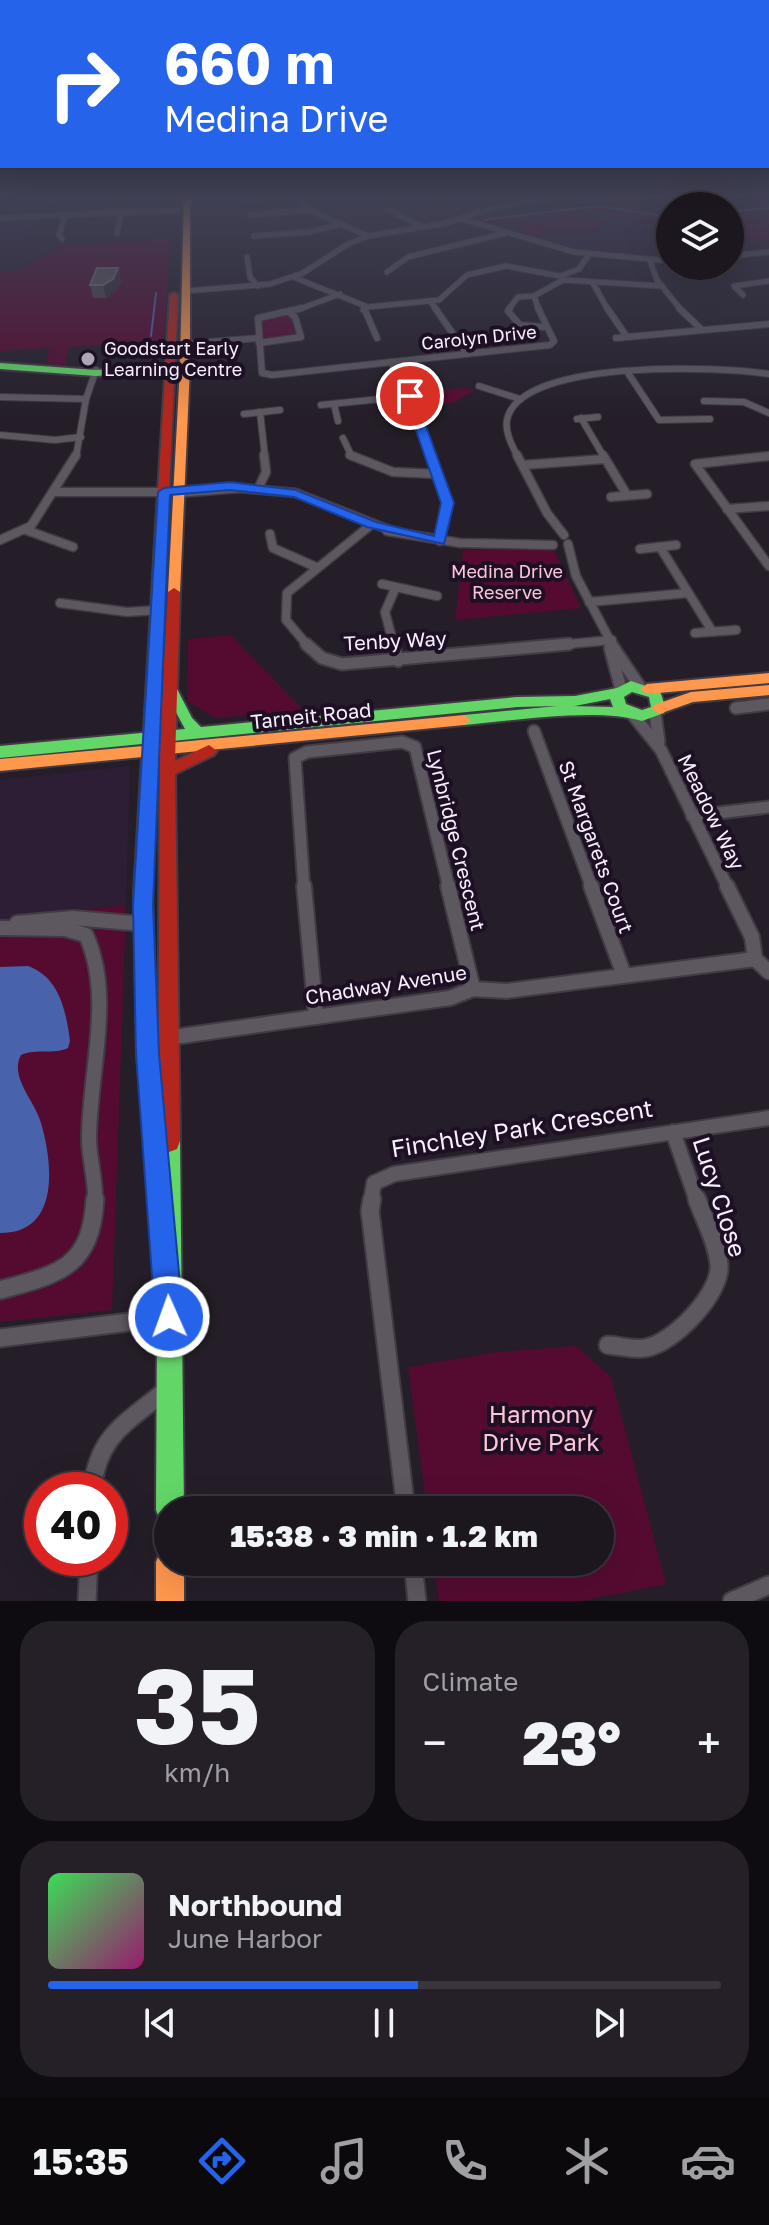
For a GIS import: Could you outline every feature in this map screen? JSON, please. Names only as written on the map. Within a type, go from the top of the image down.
[{"type":"street","points":[[168,1287],[147,1016],[143,892],[158,744],[170,690],[181,270]]},
{"type":"street","points":[[249,270],[250,277],[258,286]]},
{"type":"street","points":[[180,287],[258,286],[293,277],[306,270]]},
{"type":"street","points":[[293,277],[340,294],[364,307],[441,298],[474,272],[486,270]]},
{"type":"street","points":[[529,270],[577,282],[662,286]]},
{"type":"street","points":[[534,296],[543,327],[520,325],[508,311],[518,297],[534,296],[578,270]]},
{"type":"street","points":[[651,270],[684,314],[702,330]]},
{"type":"street","points":[[743,295],[734,286],[769,281]]},
{"type":"street","points":[[593,283],[609,310],[612,323],[627,337]]},
{"type":"street","points":[[176,367],[184,340],[180,287]]},
{"type":"street","points":[[259,338],[258,318],[290,313],[340,294]]},
{"type":"street","points":[[430,301],[467,354]]},
{"type":"street","points":[[364,307],[377,338]]},
{"type":"street","points":[[184,340],[301,337],[295,317],[290,313]]},
{"type":"street","points":[[616,338],[769,323]]},
{"type":"street","name":"Carolyn Drive","points":[[259,338],[260,371],[264,375],[554,343],[543,327]]},
{"type":"street","points":[[392,362],[410,396],[438,474],[447,511],[440,541]]},
{"type":"street","points":[[0,366],[96,372],[176,367]]},
{"type":"street","points":[[570,561],[569,538],[550,519],[507,426],[508,415],[520,399],[543,386],[567,380],[628,373],[706,366],[769,374]]},
{"type":"street","points":[[0,540],[26,530],[75,461],[86,399],[96,372]]},
{"type":"street","points":[[628,373],[645,394],[651,412],[659,420],[710,419]]},
{"type":"street","points":[[479,386],[520,399]]},
{"type":"street","points":[[321,405],[410,396]]},
{"type":"street","points":[[0,397],[86,399]]},
{"type":"street","points":[[704,401],[744,402],[769,413]]},
{"type":"street","points":[[334,404],[337,421]]},
{"type":"street","points":[[244,414],[280,410]]},
{"type":"street","points":[[258,489],[266,472],[260,412]]},
{"type":"street","points":[[598,417],[579,419],[627,495]]},
{"type":"street","points":[[0,435],[55,440],[81,437]]},
{"type":"street","points":[[343,438],[348,454],[392,473],[410,477],[438,474]]},
{"type":"street","points":[[769,456],[696,463],[769,566]]},
{"type":"street","points":[[523,465],[605,459]]},
{"type":"street","points":[[54,492],[258,489],[296,493],[352,514],[370,526],[440,541],[525,544],[564,535]]},
{"type":"street","points":[[170,1496],[167,771],[151,716],[159,610],[174,491]]},
{"type":"street","points":[[611,497],[647,494]]},
{"type":"street","points":[[727,509],[769,506]]},
{"type":"street","points":[[550,519],[552,540],[570,561],[620,663],[658,698],[657,711],[691,697],[769,690]]},
{"type":"street","name":"Tenby Way","points":[[370,526],[287,593],[286,620],[294,633],[329,661],[354,665],[610,641]]},
{"type":"street","points":[[26,530],[73,547]]},
{"type":"street","points":[[270,534],[273,548]]},
{"type":"street","points":[[552,540],[568,544]]},
{"type":"street","points":[[640,549],[676,545]]},
{"type":"street","points":[[660,547],[712,631]]},
{"type":"street","points":[[273,548],[316,567]]},
{"type":"street","points":[[263,554],[273,548]]},
{"type":"street","points":[[382,584],[437,596]]},
{"type":"street","points":[[395,589],[385,612],[398,661]]},
{"type":"street","points":[[589,602],[688,593]]},
{"type":"street","points":[[60,603],[127,612],[159,610]]},
{"type":"street","points":[[695,633],[736,630]]},
{"type":"street","points":[[620,663],[616,702],[629,714]]},
{"type":"street","points":[[644,688],[769,678]]},
{"type":"street","name":"Tarneit Road","points":[[0,765],[158,744],[197,732],[517,702],[575,701],[644,688]]},
{"type":"street","points":[[170,690],[186,721],[197,732]]},
{"type":"street","points":[[736,708],[769,704]]},
{"type":"street","name":"Tarneit Road","points":[[0,752],[93,743],[228,744],[561,711],[629,714],[657,711]]},
{"type":"street","name":"Meadow Way","points":[[657,711],[661,750]]},
{"type":"street","name":"Meadow Way","points":[[629,714],[661,750],[752,937],[755,959]]},
{"type":"street","points":[[93,743],[132,729],[151,716]]},
{"type":"street","name":"St Margarets Court","points":[[534,731],[624,975]]},
{"type":"street","name":"Lynbridge Crescent","points":[[316,1017],[294,772],[295,758],[307,752],[402,742],[415,747],[473,989]]},
{"type":"street","points":[[167,771],[228,744]]},
{"type":"street","points":[[692,816],[769,807]]},
{"type":"street","points":[[143,892],[159,882],[160,840],[168,815]]},
{"type":"street","points":[[0,926],[73,918],[144,924]]},
{"type":"street","points":[[0,926],[65,929],[86,935],[94,954],[96,1024],[89,1144],[94,1165],[90,1235],[84,1251],[73,1264],[0,1290]]},
{"type":"street","points":[[755,959],[769,972]]},
{"type":"street","name":"Chadway Avenue","points":[[167,1038],[450,998],[473,989],[497,992],[755,959]]},
{"type":"street","points":[[147,1016],[167,1038]]},
{"type":"street","name":"Finchley Park Crescent","points":[[404,1496],[370,1211],[371,1187],[378,1180],[394,1174],[769,1118]]},
{"type":"street","name":"Lucy Close","points":[[608,1345],[643,1349],[653,1346],[711,1298],[718,1284],[719,1262],[673,1132]]},
{"type":"street","points":[[0,1338],[169,1317]]},
{"type":"street","points":[[95,1472],[97,1457],[111,1433],[169,1387]]},
{"type":"street","points":[[87,1601],[88,1576]]},
{"type":"street","points":[[170,1576],[170,1601]]},
{"type":"street","points":[[414,1576],[417,1601]]},
{"type":"street","points":[[732,1601],[769,1585]]},
{"type":"shaded area","points":[[130,766],[126,905],[0,920],[0,780]]},
{"type":"green space","points":[[168,270],[164,341],[69,347],[65,366],[47,363],[49,348],[0,351],[0,272]]},
{"type":"green space","points":[[290,316],[299,336],[262,338],[260,319]]},
{"type":"green space","points":[[466,388],[474,391],[452,403],[422,405],[417,391]]},
{"type":"green space","name":"Medina Drive Reserve","points":[[544,547],[555,552],[581,608],[455,620],[463,550]]},
{"type":"green space","points":[[231,635],[303,710],[216,718],[187,701],[188,639]]},
{"type":"green space","points":[[126,905],[112,1310],[0,1322],[0,920]]},
{"type":"green space","name":"Harmony Drive Park","points":[[576,1346],[611,1377],[666,1584],[582,1601],[439,1601],[436,1576],[614,1576],[614,1496],[425,1496],[408,1367],[497,1352]]},
{"type":"water","points":[[28,966],[39,971],[54,986],[63,1007],[70,1041],[68,1048],[62,1050],[21,1055],[18,1063],[20,1080],[38,1115],[45,1140],[48,1194],[43,1209],[33,1222],[19,1230],[0,1233],[0,967]]},
{"type":"building","points":[[96,270],[117,270],[113,279],[103,285],[90,285]]},
{"type":"waterway","points":[[151,336],[156,293]]},
{"type":"traffic: fast","points":[[0,366],[96,373],[182,367]]},
{"type":"traffic: fast","points":[[631,686],[655,694],[659,709],[642,716],[620,707],[616,695],[631,686]]},
{"type":"traffic: fast","points":[[171,690],[186,721],[197,732]]},
{"type":"traffic: fast","points":[[0,752],[517,702],[575,701],[617,693]]},
{"type":"traffic: fast","points":[[464,720],[561,711],[626,712]]},
{"type":"traffic: fast","points":[[169,1141],[170,1496]]},
{"type":"traffic: slow","points":[[174,592],[185,366],[186,270]]},
{"type":"traffic: slow","points":[[159,1182],[147,1054],[143,892],[160,558]]},
{"type":"traffic: slow","points":[[647,689],[769,678]]},
{"type":"traffic: slow","points":[[659,709],[691,697],[769,690]]},
{"type":"traffic: slow","points":[[0,765],[464,720]]},
{"type":"traffic: slow","points":[[170,1576],[170,1601]]},
{"type":"traffic: jam","points":[[160,558],[174,295]]},
{"type":"traffic: jam","points":[[169,1141],[167,736],[174,592]]},
{"type":"traffic: jam","points":[[167,771],[209,751]]},
{"type":"place","name":"Goodstart Early Learning Centre","points":[[88,359]]},
{"type":"route","points":[[169,1317],[147,1054],[143,905],[164,492],[230,486],[296,493],[392,531],[440,541],[447,503],[410,396]]}]
